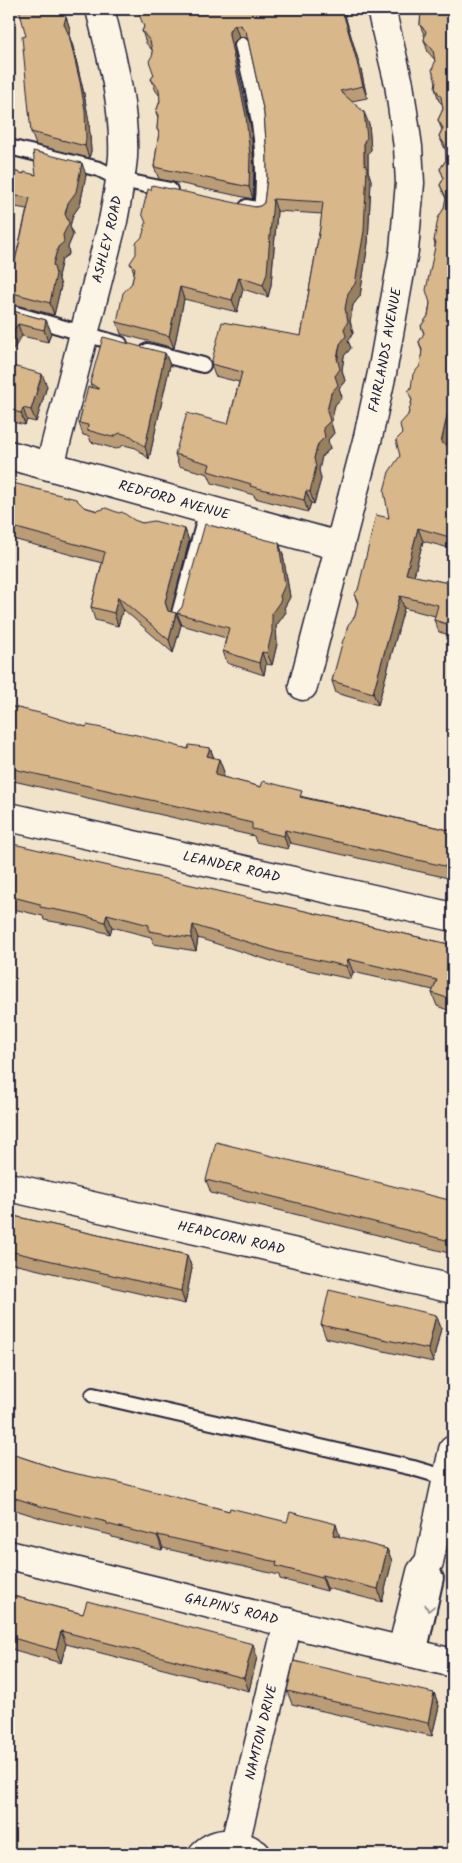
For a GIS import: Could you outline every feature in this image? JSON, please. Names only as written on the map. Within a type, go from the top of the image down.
[{"type":"street","name":"ASHLEY ROAD","points":[[50,466],[85,334],[113,221],[121,180],[123,155],[118,87],[100,9]]},
{"type":"street","name":"FAIRLANDS AVENUE","points":[[303,686],[368,437],[382,373],[404,250],[410,183],[405,124],[399,84],[381,9]]},
{"type":"street","name":"REDFORD AVENUE","points":[[9,455],[339,546]]},
{"type":"street","name":"LEANDER ROAD","points":[[9,817],[453,917]]},
{"type":"street","name":"HEADCORN ROAD","points":[[9,1187],[453,1289]]},
{"type":"street","points":[[411,1652],[421,1572],[430,1562],[453,1450]]},
{"type":"street","name":"GALPIN'S ROAD","points":[[9,1555],[453,1663]]},
{"type":"street","name":"NAMTON DRIVE","points":[[203,1854],[207,1850],[219,1845],[246,1849],[288,1622]]},
{"type":"lane","points":[[233,204],[261,210],[263,190],[260,126],[242,44]]},
{"type":"lane","points":[[9,147],[99,169],[121,180],[186,194]]},
{"type":"lane","points":[[9,312],[203,365]]},
{"type":"lane","points":[[178,617],[207,510]]},
{"type":"lane","points":[[93,1395],[447,1478]]},
{"type":"building","points":[[19,9],[61,9],[66,17],[64,24],[69,35],[85,110],[85,146],[31,132],[22,37],[26,36]]},
{"type":"building","points":[[141,9],[342,9],[363,86],[340,91],[364,112],[367,138],[364,141],[364,163],[367,168],[364,231],[355,284],[348,293],[345,309],[348,321],[344,329],[346,336],[340,344],[337,358],[340,369],[335,376],[338,385],[331,393],[327,411],[330,421],[323,428],[325,437],[318,444],[314,458],[316,467],[310,492],[306,491],[304,500],[250,486],[251,484],[208,471],[210,464],[175,454],[187,413],[228,424],[242,372],[211,364],[222,322],[301,336],[323,202],[273,199],[267,273],[263,285],[239,277],[232,300],[180,287],[169,336],[117,322],[123,293],[132,283],[135,268],[130,263],[136,254],[136,243],[142,237],[146,223],[142,213],[148,189],[151,190],[152,185],[255,207],[264,203],[267,178],[264,113],[246,31],[240,25],[235,25],[229,30],[229,35],[246,116],[250,156],[249,187],[154,167],[159,132],[157,129],[158,115],[156,112],[160,101],[159,89],[151,79],[154,75],[149,61],[153,54],[150,41],[142,31],[144,27],[139,14]]},
{"type":"building","points":[[421,9],[453,9],[453,393],[441,443],[453,447],[453,538],[418,528],[406,574],[453,584],[453,626],[434,620],[438,605],[400,596],[373,693],[332,681],[348,625],[355,616],[358,602],[354,594],[358,590],[376,515],[389,518],[384,491],[389,472],[400,456],[396,440],[402,434],[400,424],[408,415],[412,400],[408,391],[411,388],[413,374],[420,366],[422,350],[419,342],[424,333],[421,326],[428,316],[430,303],[426,290],[436,242],[434,241],[438,218],[444,208],[446,197],[440,185],[444,178],[440,169],[446,160],[445,145],[439,136],[443,128],[438,120],[443,109],[441,97],[435,88],[436,82],[432,70],[435,62],[433,50],[424,40],[426,31],[420,25]]},
{"type":"building","points":[[33,151],[82,163],[76,192],[68,203],[65,214],[69,223],[63,235],[64,242],[58,247],[53,264],[56,274],[50,303],[9,292],[30,198],[9,195],[9,170],[36,175]]},
{"type":"building","points":[[9,310],[46,320],[44,330],[18,324],[9,337]]},
{"type":"building","points":[[103,337],[165,353],[145,447],[131,436],[120,433],[112,437],[87,430],[88,425],[79,423],[88,387],[99,389],[90,383]]},
{"type":"building","points":[[9,365],[42,374],[31,410],[23,408],[21,413],[9,410]]},
{"type":"building","points":[[9,482],[76,499],[84,507],[97,511],[106,508],[119,513],[122,512],[142,523],[154,521],[185,529],[165,602],[168,611],[176,613],[169,640],[118,597],[114,613],[91,607],[105,552],[9,526]]},
{"type":"building","points":[[205,524],[279,543],[285,585],[280,596],[281,600],[272,613],[272,632],[267,653],[262,652],[259,663],[223,651],[229,628],[177,613],[182,607]]},
{"type":"building","points":[[9,706],[86,727],[87,725],[137,735],[188,749],[189,745],[210,748],[207,756],[219,759],[215,775],[261,787],[263,781],[302,791],[300,797],[453,831],[453,868],[285,830],[284,836],[252,829],[252,823],[9,768]]},
{"type":"building","points":[[9,843],[453,945],[453,1000],[432,993],[437,980],[348,959],[346,966],[279,952],[193,925],[191,938],[149,931],[149,925],[107,914],[105,922],[79,914],[40,907],[40,904],[9,896]]},
{"type":"building","points":[[216,1142],[453,1201],[453,1229],[450,1241],[206,1180]]},
{"type":"building","points":[[9,1215],[187,1255],[181,1291],[9,1251]]},
{"type":"building","points":[[329,1290],[436,1315],[428,1349],[321,1325]]},
{"type":"building","points":[[9,1453],[63,1471],[117,1482],[229,1511],[230,1508],[287,1522],[290,1512],[336,1524],[333,1535],[387,1549],[378,1589],[322,1575],[322,1578],[276,1566],[277,1562],[158,1535],[158,1537],[9,1496]]},
{"type":"building","points":[[453,1592],[453,1607],[450,1606]]},
{"type":"building","points":[[9,1595],[83,1614],[87,1601],[253,1644],[244,1678],[61,1631],[56,1650],[9,1637]]},
{"type":"building","points":[[294,1661],[434,1693],[428,1723],[287,1691]]}]
